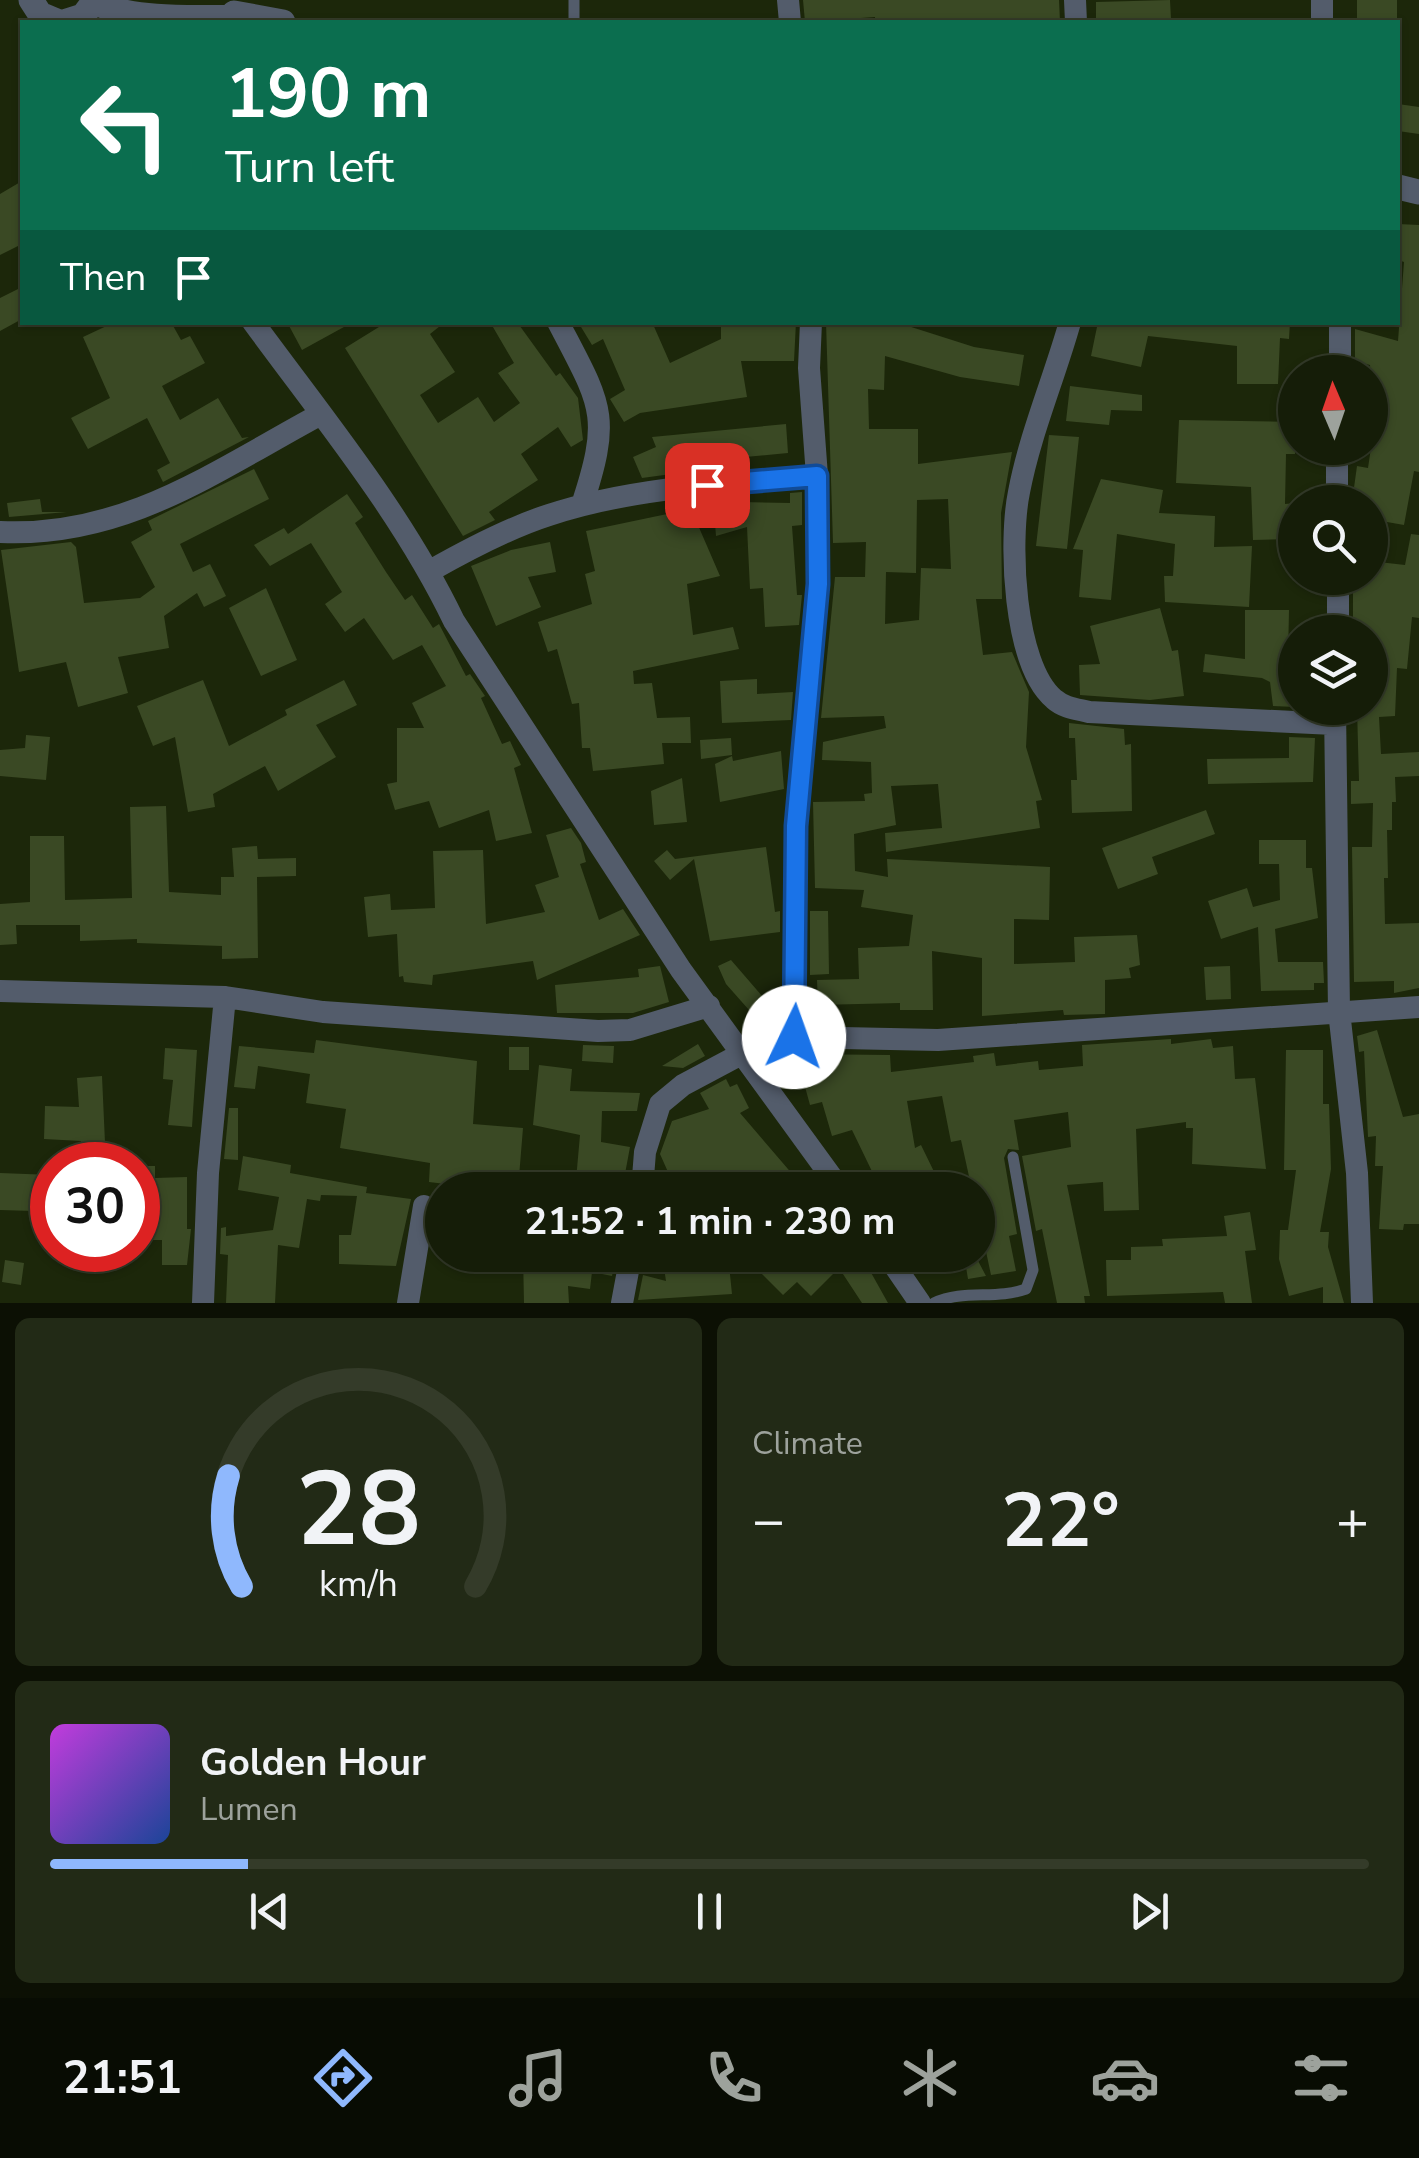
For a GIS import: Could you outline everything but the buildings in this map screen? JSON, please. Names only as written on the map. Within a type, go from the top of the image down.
[{"type":"street","points":[[196,0],[248,17]]},
{"type":"street","points":[[43,12],[106,8],[270,20]]},
{"type":"street","points":[[256,325],[430,571],[454,621],[710,1006],[828,1172]]},
{"type":"street","points":[[559,325],[602,418],[600,452],[582,505]]},
{"type":"street","points":[[794,1037],[796,826],[818,584],[817,476],[808,368],[811,325]]},
{"type":"street","points":[[1069,325],[1047,386],[1014,518],[1022,624],[1042,686],[1069,708],[1089,712],[1278,715]]},
{"type":"street","points":[[1340,325],[1340,355]]},
{"type":"street","points":[[0,532],[49,534],[92,527],[157,502],[321,414]]},
{"type":"street","points":[[430,571],[546,516],[582,505],[707,485],[817,476]]},
{"type":"street","points":[[1335,725],[1339,1011],[1357,1172],[1362,1303]]},
{"type":"street","points":[[0,991],[225,997],[323,1012],[598,1031],[630,1030],[710,1006]]},
{"type":"street","points":[[202,1303],[208,1174],[225,997]]},
{"type":"street","points":[[643,1172],[645,1152],[660,1104],[683,1084],[744,1052],[794,1037],[938,1040],[1419,1007]]},
{"type":"street","points":[[408,1303],[424,1206]]},
{"type":"street","points":[[622,1303],[628,1272]]},
{"type":"street","points":[[899,1272],[920,1303]]},
{"type":"lane","points":[[934,1303],[950,1296],[1013,1294],[1026,1289],[1033,1270],[1013,1157]]},
{"type":"route","points":[[707,485],[817,476],[818,584],[796,826],[798,960],[794,1037]]}]
